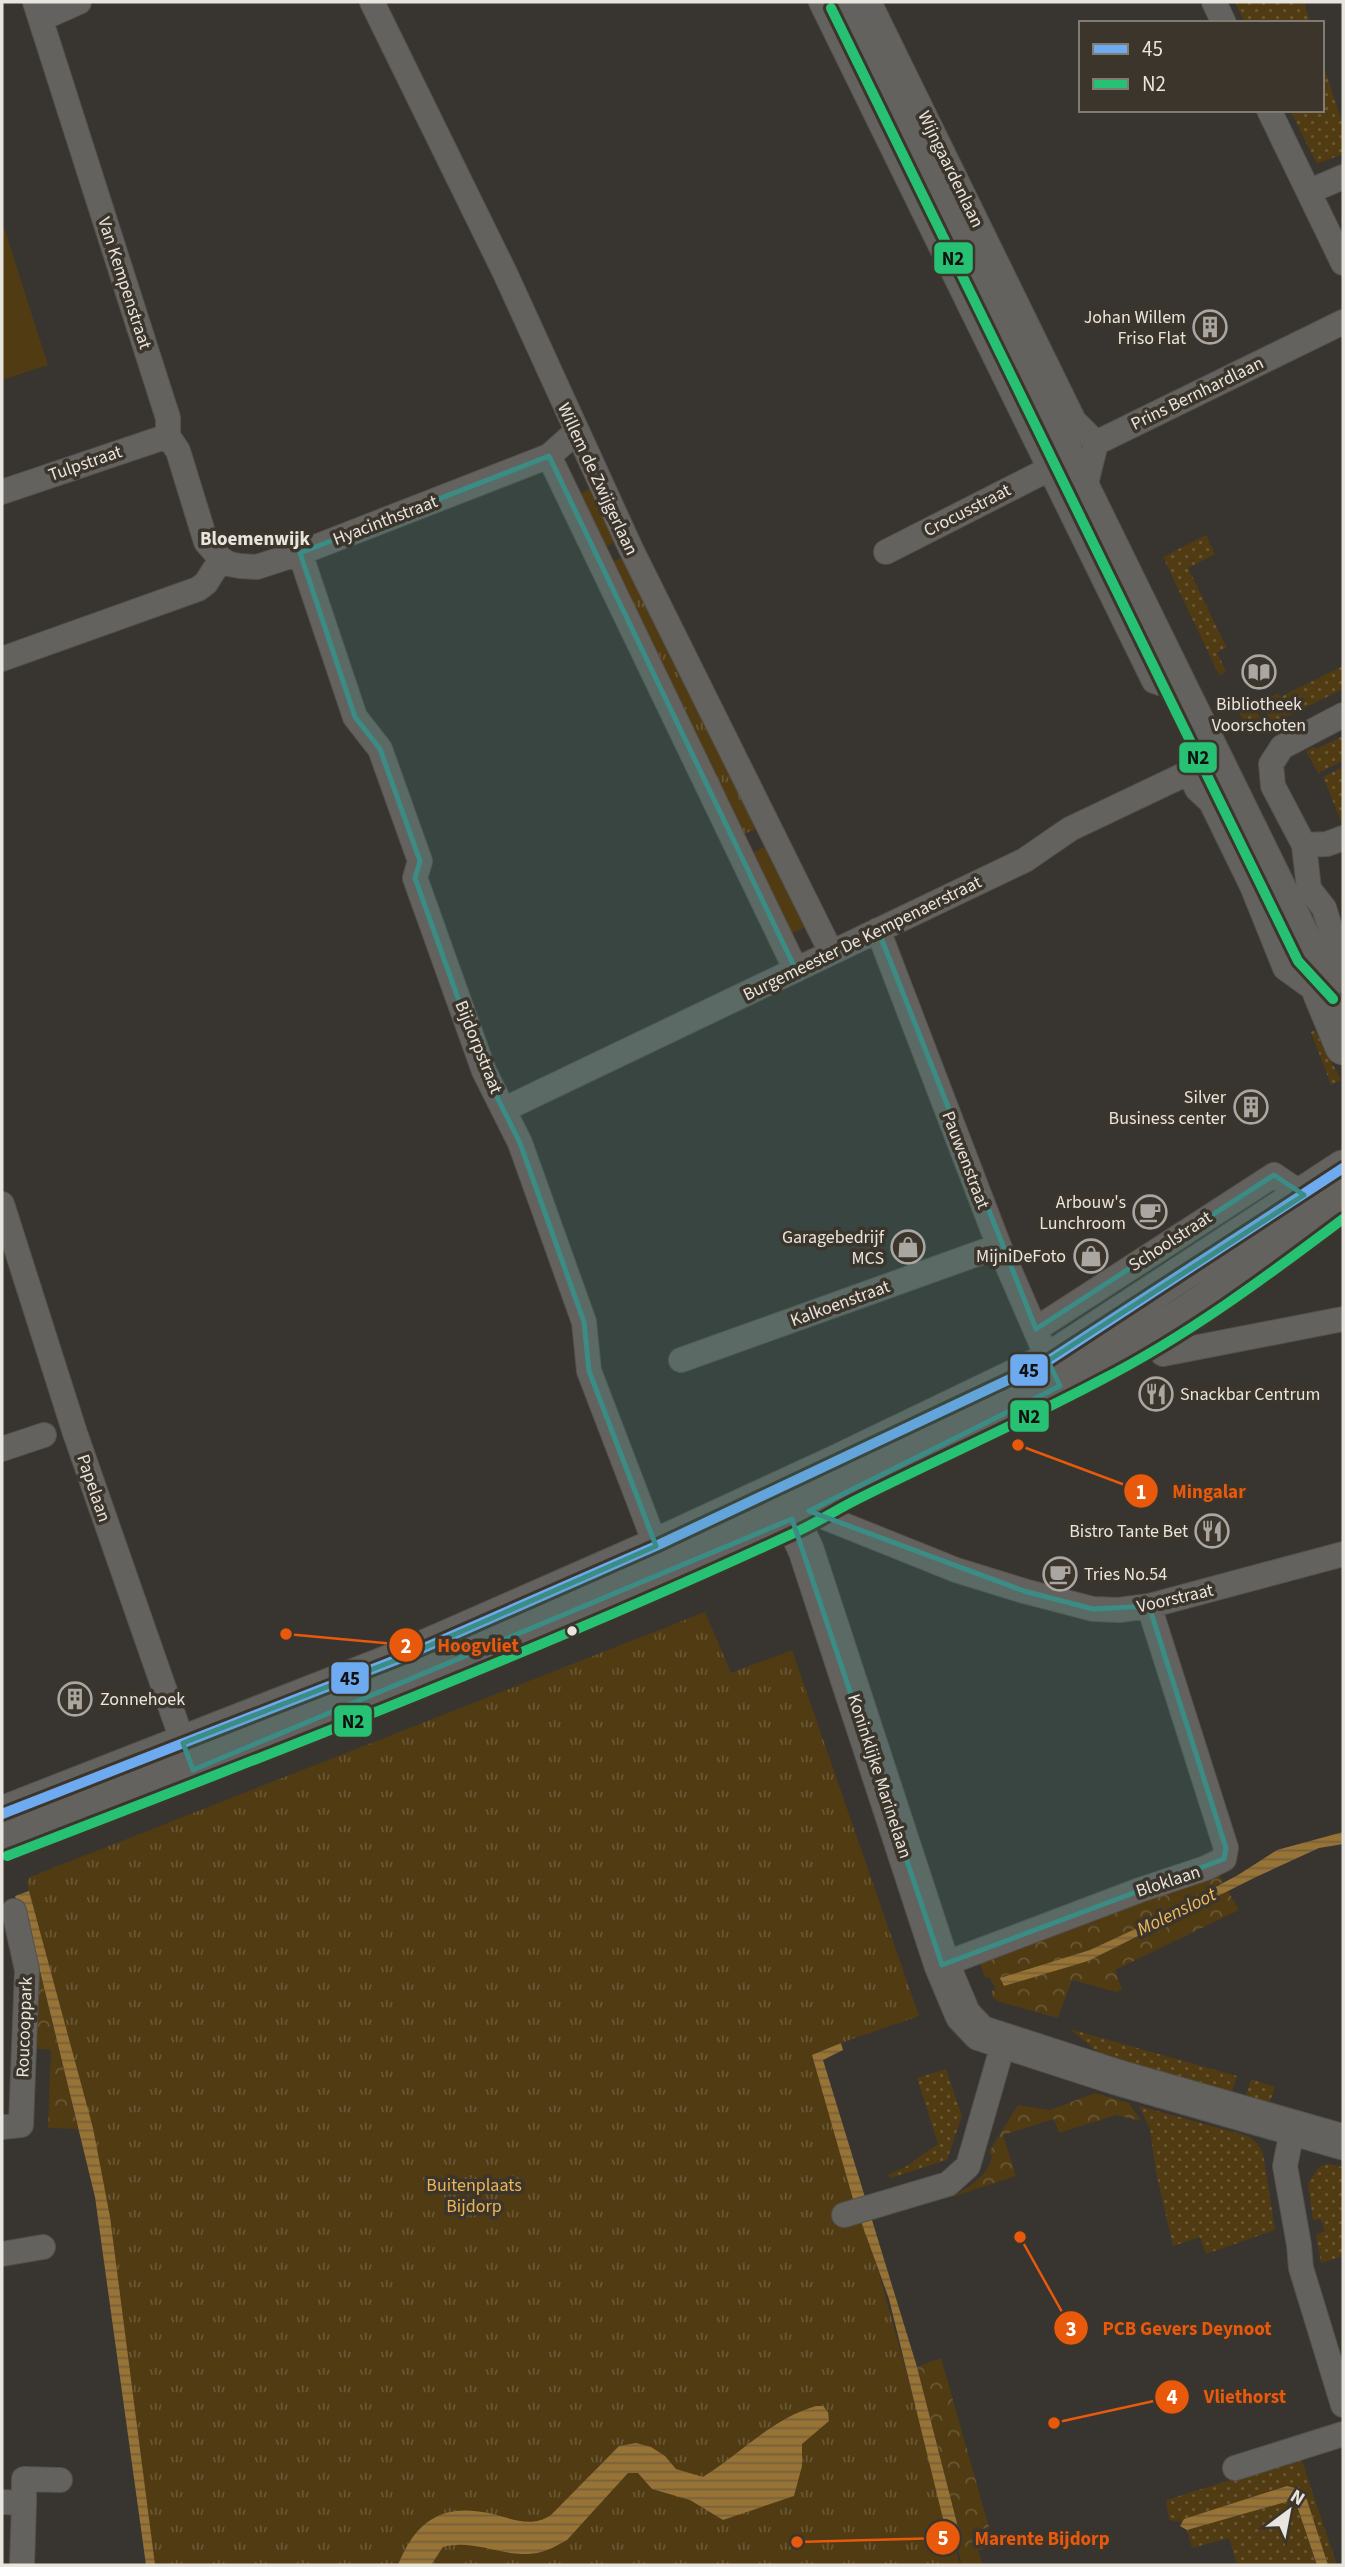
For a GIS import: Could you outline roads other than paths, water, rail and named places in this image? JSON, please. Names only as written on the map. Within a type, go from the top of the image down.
[{"type":"main road","name":"Wijngaardenlaan","points":[[844,2],[1181,690],[1202,766],[1311,955],[1336,988],[1343,1047]]},
{"type":"main road","name":"Schoolstraat","points":[[188,1756],[401,1658],[658,1548],[793,1507],[1048,1359],[1343,1168]]},
{"type":"main road","name":"Schoolstraat","points":[[1048,1359],[1097,1367],[1185,1314],[1262,1262],[1343,1202]]},
{"type":"main road","name":"Koninklijke Marinelaan","points":[[793,1507],[806,1550],[954,1961],[963,2015],[980,2033],[1128,2081],[1343,2142]]},
{"type":"main road","points":[[2,1814],[188,1756]]},
{"type":"main road","points":[[2,1843],[188,1756]]},
{"type":"street","points":[[38,10],[79,2]]},
{"type":"street","name":"Willem de Zwijgerlaan","points":[[372,2],[505,273],[631,549],[831,952]]},
{"type":"street","points":[[821,2],[1154,681],[1181,690]]},
{"type":"street","name":"Wijngaardenlaan","points":[[869,2],[1074,421],[1096,443]]},
{"type":"street","points":[[1214,2],[1223,21]]},
{"type":"street","name":"Van Kempenstraat","points":[[38,10],[168,418],[167,436],[178,451],[206,542],[221,559]]},
{"type":"street","points":[[1270,112],[1343,263]]},
{"type":"street","points":[[1310,191],[1343,177]]},
{"type":"street","name":"Prins Bernhardlaan","points":[[1096,443],[1343,321]]},
{"type":"street","name":"Hyacinthstraat","points":[[221,559],[229,564],[257,567],[300,553],[548,456],[576,432]]},
{"type":"street","name":"Tulpstraat","points":[[2,492],[167,436]]},
{"type":"street","points":[[1084,492],[1096,443]]},
{"type":"street","name":"Willem de Zwijgerlaan","points":[[548,456],[796,970]]},
{"type":"street","name":"Crocusstraat","points":[[886,552],[1049,469]]},
{"type":"street","name":"Bijdorpstraat","points":[[300,553],[355,718],[380,749],[420,861],[415,878],[484,1071],[520,1143],[584,1322],[589,1371],[658,1548]]},
{"type":"street","points":[[2,659],[198,589],[206,583],[221,559]]},
{"type":"street","points":[[1343,715],[1282,747],[1271,764],[1273,786],[1304,845],[1327,845],[1343,838]]},
{"type":"street","name":"Wijngaardenlaan","points":[[1202,766],[1197,789],[1211,802],[1252,886],[1284,968],[1336,988],[1339,955],[1324,908],[1309,890],[1304,845]]},
{"type":"street","name":"Burgemeester De Kempenaerstraat","points":[[505,1109],[1025,860],[1070,829],[1202,766]]},
{"type":"street","name":"Pauwenstraat","points":[[878,930],[999,1246],[1048,1359]]},
{"type":"street","name":"Papelaan","points":[[2,1204],[75,1433],[188,1756]]},
{"type":"street","name":"Kalkoenstraat","points":[[681,1360],[999,1246]]},
{"type":"street","points":[[1163,1354],[1343,1319]]},
{"type":"street","points":[[2,1448],[44,1435]]},
{"type":"street","name":"Voorstraat","points":[[793,1507],[956,1570],[1093,1609],[1119,1610],[1149,1606],[1343,1554]]},
{"type":"street","name":"Bloklaan","points":[[954,1961],[1224,1859],[1226,1848],[1149,1606]]},
{"type":"street","name":"Roucooppark","points":[[2,2127],[21,2125],[27,1970],[14,1911]]},
{"type":"street","points":[[844,2215],[948,2184],[968,2166],[1004,2041]]},
{"type":"street","points":[[1293,2126],[1285,2166],[1301,2268],[1343,2405]]},
{"type":"street","points":[[2,2254],[43,2247]]},
{"type":"street","points":[[1235,2468],[1343,2434]]},
{"type":"street","points":[[22,2565],[13,2502],[24,2479],[60,2480]]},
{"type":"water","name":"Molensloot","points":[[1343,1832],[1343,1844],[1319,1848],[1088,1961],[1004,1986],[1000,1978],[1090,1950],[1148,1923],[1238,1875],[1277,1850]]},
{"type":"water","points":[[29,1891],[93,2128],[110,2217],[155,2565],[146,2565],[95,2197],[24,1905],[18,1905],[15,1896]]},
{"type":"water","points":[[841,2043],[843,2050],[823,2060],[917,2367],[959,2531],[955,2539],[948,2539],[889,2299],[853,2199],[812,2055]]},
{"type":"water","points":[[816,2406],[823,2406],[828,2412],[829,2421],[802,2444],[802,2466],[794,2496],[723,2520],[690,2500],[652,2489],[638,2473],[628,2473],[567,2540],[549,2549],[525,2554],[455,2545],[443,2547],[431,2565],[398,2565],[421,2527],[443,2514],[471,2511],[528,2522],[551,2515],[619,2446],[636,2443],[651,2447],[665,2456],[676,2469],[703,2477],[785,2419]]},
{"type":"water","points":[[1287,2486],[1299,2489],[1307,2500],[1328,2565],[1317,2565],[1297,2506],[1289,2501],[1187,2530],[1180,2526],[1184,2519]]},
{"type":"place","name":"Johan Willem Friso Flat","points":[[1210,327]]},
{"type":"place","name":"Bibliotheek Voorschoten","points":[[1259,672]]},
{"type":"place","name":"Silver Business center","points":[[1251,1107]]},
{"type":"place","name":"Arbouw's Lunchroom","points":[[1150,1212]]},
{"type":"place","name":"Garagebedrijf MCS","points":[[908,1247]]},
{"type":"place","name":"MijniDeFoto","points":[[1091,1256]]},
{"type":"place","name":"Snackbar Centrum","points":[[1156,1394]]},
{"type":"place","name":"Mingalar","points":[[1018,1445]]},
{"type":"place","name":"Bistro Tante Bet","points":[[1212,1531]]},
{"type":"place","name":"Tries No.54","points":[[1060,1574]]},
{"type":"place","name":"Hoogvliet","points":[[286,1634]]},
{"type":"place","name":"Zonnehoek","points":[[75,1699]]},
{"type":"place","name":"PCB Gevers Deynoot","points":[[1020,2237]]},
{"type":"place","name":"Vliethorst","points":[[1054,2423]]},
{"type":"place","name":"Marente Bijdorp","points":[[797,2542]]},
{"type":"district","name":"Bloemenwijk","points":[[255,538]]},
{"type":"park label","name":"Buitenplaats Bijdorp","points":[[474,2195]]}]
